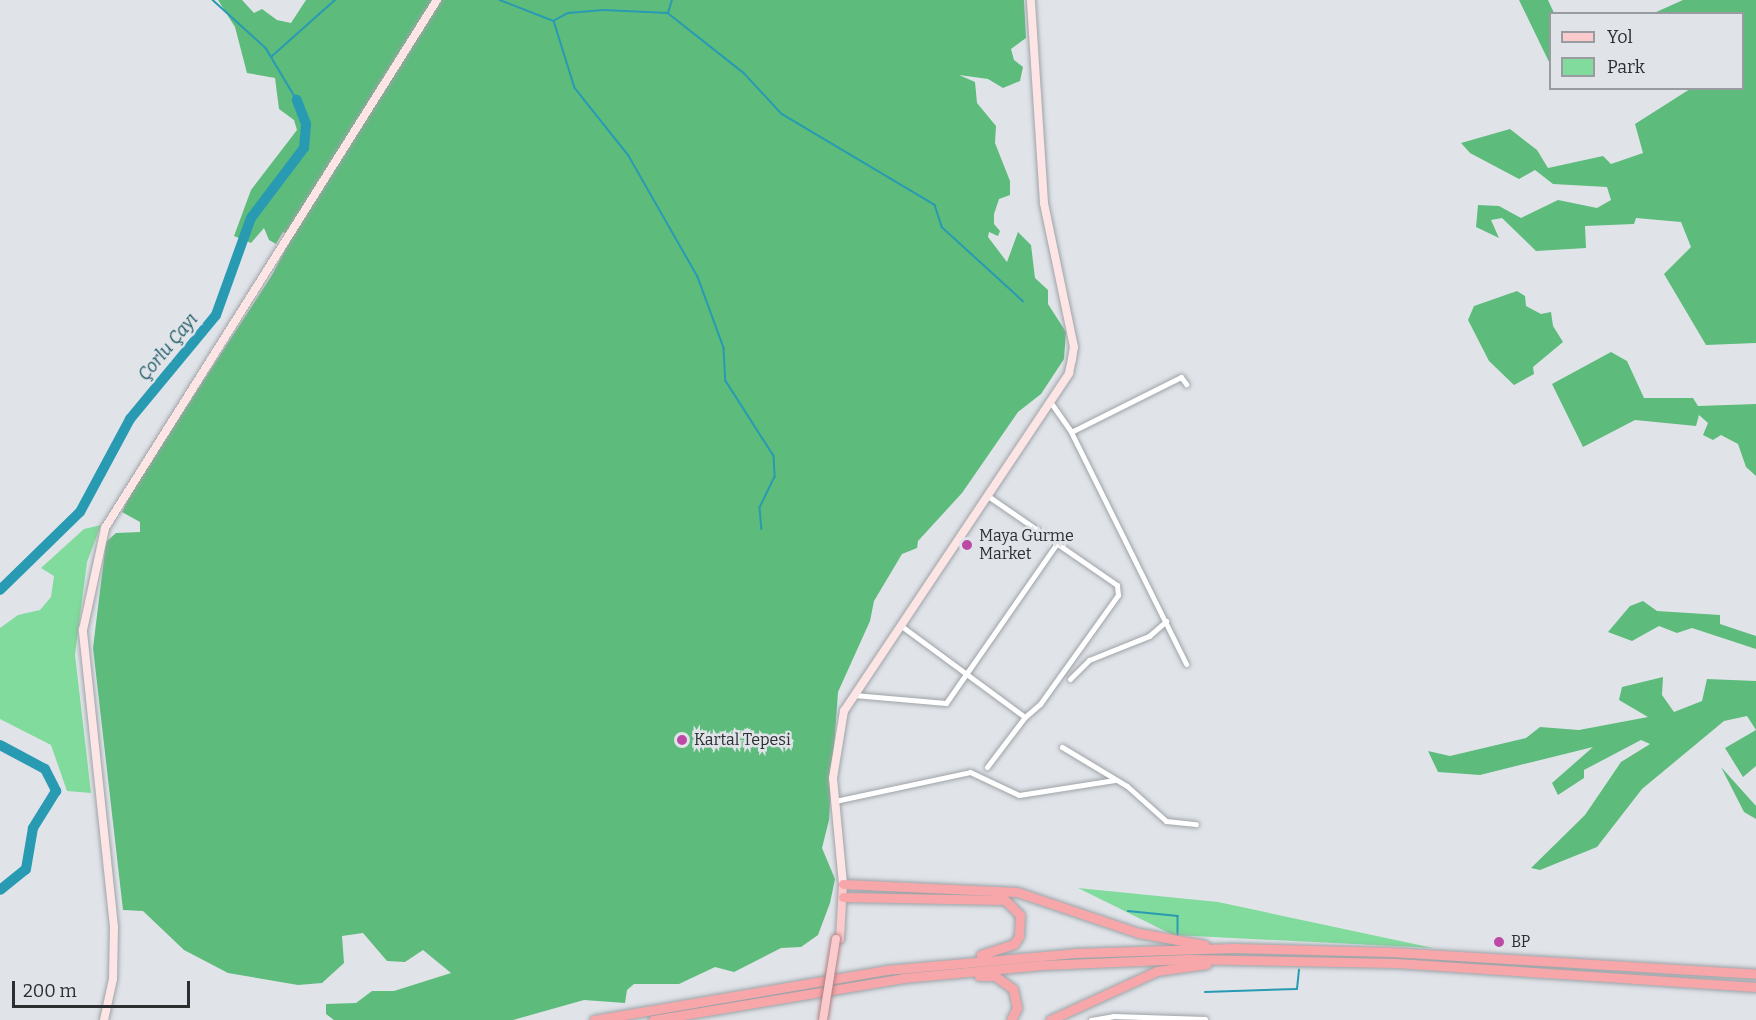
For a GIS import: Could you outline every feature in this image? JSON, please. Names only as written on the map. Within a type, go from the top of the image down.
[{"type":"highway","points":[[843,884],[1017,892],[1139,933],[1234,948]]},
{"type":"highway","points":[[843,897],[994,898],[1014,906],[1021,926],[1014,944],[946,963]]},
{"type":"highway","points":[[594,1020],[946,963],[1234,948],[1391,952],[1756,974]]},
{"type":"highway","points":[[1050,1020],[1157,971],[1233,960]]},
{"type":"highway","points":[[654,1020],[947,974],[1042,965],[1233,960],[1396,963],[1756,987]]},
{"type":"highway","points":[[947,974],[1005,980],[1017,1000],[1011,1020]]},
{"type":"main road","points":[[825,1020],[838,939],[843,884]]},
{"type":"street","points":[[104,1020],[112,979],[114,927],[83,630],[105,528],[437,0]]},
{"type":"street","points":[[843,884],[834,801],[836,743],[844,711],[1069,373],[1074,347],[1044,203],[1031,0]]},
{"type":"street","points":[[1071,432],[1181,376],[1186,384]]},
{"type":"street","points":[[1049,400],[1071,432],[1186,664]]},
{"type":"street","points":[[987,767],[1024,717],[1040,704],[1118,595],[1117,585],[988,496]]},
{"type":"street","points":[[854,694],[946,703],[1057,543]]},
{"type":"street","points":[[1071,679],[1089,660],[1149,636],[1166,621]]},
{"type":"street","points":[[900,624],[1024,717]]},
{"type":"street","points":[[1062,747],[1115,780],[1166,821],[1196,824]]},
{"type":"street","points":[[834,801],[970,772],[1019,795],[1115,780]]},
{"type":"street","points":[[1091,1020],[1113,1016],[1205,1019]]},
{"type":"green space","points":[[218,0],[242,0],[254,13],[262,9],[277,20],[291,23],[306,0],[1024,0],[1026,38],[1011,49],[1014,60],[1023,67],[1020,81],[1003,88],[988,79],[959,75],[975,82],[977,103],[996,126],[995,143],[1010,181],[1010,195],[999,199],[994,214],[994,224],[1000,231],[998,236],[989,232],[988,237],[1007,262],[1018,232],[1031,245],[1035,278],[1048,290],[1048,304],[1066,332],[1064,359],[1041,394],[1018,412],[962,493],[918,541],[917,548],[902,554],[874,601],[870,621],[838,692],[829,820],[822,848],[835,879],[830,903],[818,935],[801,947],[781,948],[734,972],[715,967],[679,984],[634,984],[627,990],[625,1003],[584,1000],[513,1020],[334,1020],[326,1014],[326,1004],[356,1003],[372,991],[394,991],[451,973],[423,950],[405,962],[387,961],[363,933],[342,936],[344,963],[322,983],[298,985],[228,973],[184,950],[143,911],[123,910],[93,648],[106,542],[116,533],[140,532],[140,522],[122,512],[133,489],[272,275],[292,237],[283,232],[276,244],[269,240],[264,228],[251,243],[234,236],[251,190],[297,130],[294,120],[279,109],[275,78],[247,73],[235,27]]},
{"type":"green space","points":[[1519,0],[1548,0],[1554,12],[1549,12],[1549,62]]},
{"type":"green space","points":[[1683,0],[1756,0],[1756,343],[1706,345],[1664,274],[1691,247],[1681,222],[1636,218],[1634,224],[1585,226],[1586,248],[1536,251],[1502,218],[1491,220],[1499,238],[1476,227],[1478,205],[1499,206],[1521,218],[1558,200],[1597,208],[1611,200],[1607,187],[1553,184],[1535,170],[1519,179],[1470,153],[1461,143],[1510,129],[1537,150],[1548,168],[1603,156],[1611,164],[1643,153],[1635,124],[1688,90],[1744,90],[1744,12],[1656,12]]},
{"type":"green space","points":[[1517,291],[1525,296],[1526,306],[1541,314],[1551,312],[1553,326],[1563,342],[1533,367],[1534,374],[1514,385],[1489,361],[1468,320],[1474,306]]},
{"type":"green space","points":[[1611,352],[1627,361],[1644,398],[1693,398],[1698,406],[1756,404],[1756,476],[1746,467],[1738,444],[1721,435],[1713,440],[1703,435],[1708,423],[1699,415],[1696,426],[1635,420],[1583,447],[1552,384]]},
{"type":"green space","points":[[101,525],[87,562],[75,655],[91,793],[67,791],[51,745],[0,719],[0,628],[18,615],[40,610],[51,597],[54,576],[41,568],[84,529]]},
{"type":"green space","points":[[1643,601],[1657,611],[1720,615],[1720,624],[1756,636],[1756,649],[1692,628],[1677,633],[1659,626],[1632,641],[1608,632],[1630,606]]},
{"type":"green space","points":[[1663,677],[1662,695],[1674,712],[1702,701],[1707,679],[1756,681],[1756,730],[1747,716],[1724,721],[1642,789],[1597,847],[1540,870],[1531,868],[1585,815],[1621,762],[1650,744],[1641,740],[1584,770],[1584,778],[1558,795],[1552,783],[1593,747],[1480,775],[1438,772],[1428,751],[1450,756],[1526,738],[1540,727],[1579,730],[1648,717],[1619,700],[1622,687]]},
{"type":"green space","points":[[1756,730],[1756,766],[1743,777],[1725,748]]},
{"type":"green space","points":[[1721,767],[1756,806],[1756,819],[1744,812]]},
{"type":"green space","points":[[1078,888],[1218,902],[1433,948],[1173,935]]},
{"type":"waterway","points":[[213,0],[266,48],[297,100]]},
{"type":"waterway","points":[[271,57],[335,0]]},
{"type":"waterway","points":[[500,0],[554,21],[575,88],[629,156],[698,277],[724,348],[726,381],[774,456],[775,477],[760,508],[762,529]]},
{"type":"waterway","points":[[668,13],[672,0]]},
{"type":"waterway","points":[[555,20],[568,13],[603,10],[668,13],[744,73],[782,114],[935,205],[942,227],[1023,301]]},
{"type":"waterway","name":"Çorlu Çayı","points":[[0,590],[80,512],[130,419],[216,315],[251,218],[304,148],[306,124],[297,100]]},
{"type":"waterway","name":"Çorlu Çayı","points":[[0,745],[45,769],[56,791],[33,828],[26,869],[0,890]]},
{"type":"waterway","points":[[1128,911],[1178,916],[1178,937]]},
{"type":"waterway","points":[[1205,992],[1297,989],[1299,970]]},
{"type":"place","name":"Maya Gurme Market","points":[[967,545]]},
{"type":"place","name":"Kartal Tepesi","points":[[682,740]]},
{"type":"place","name":"BP","points":[[1499,942]]}]
